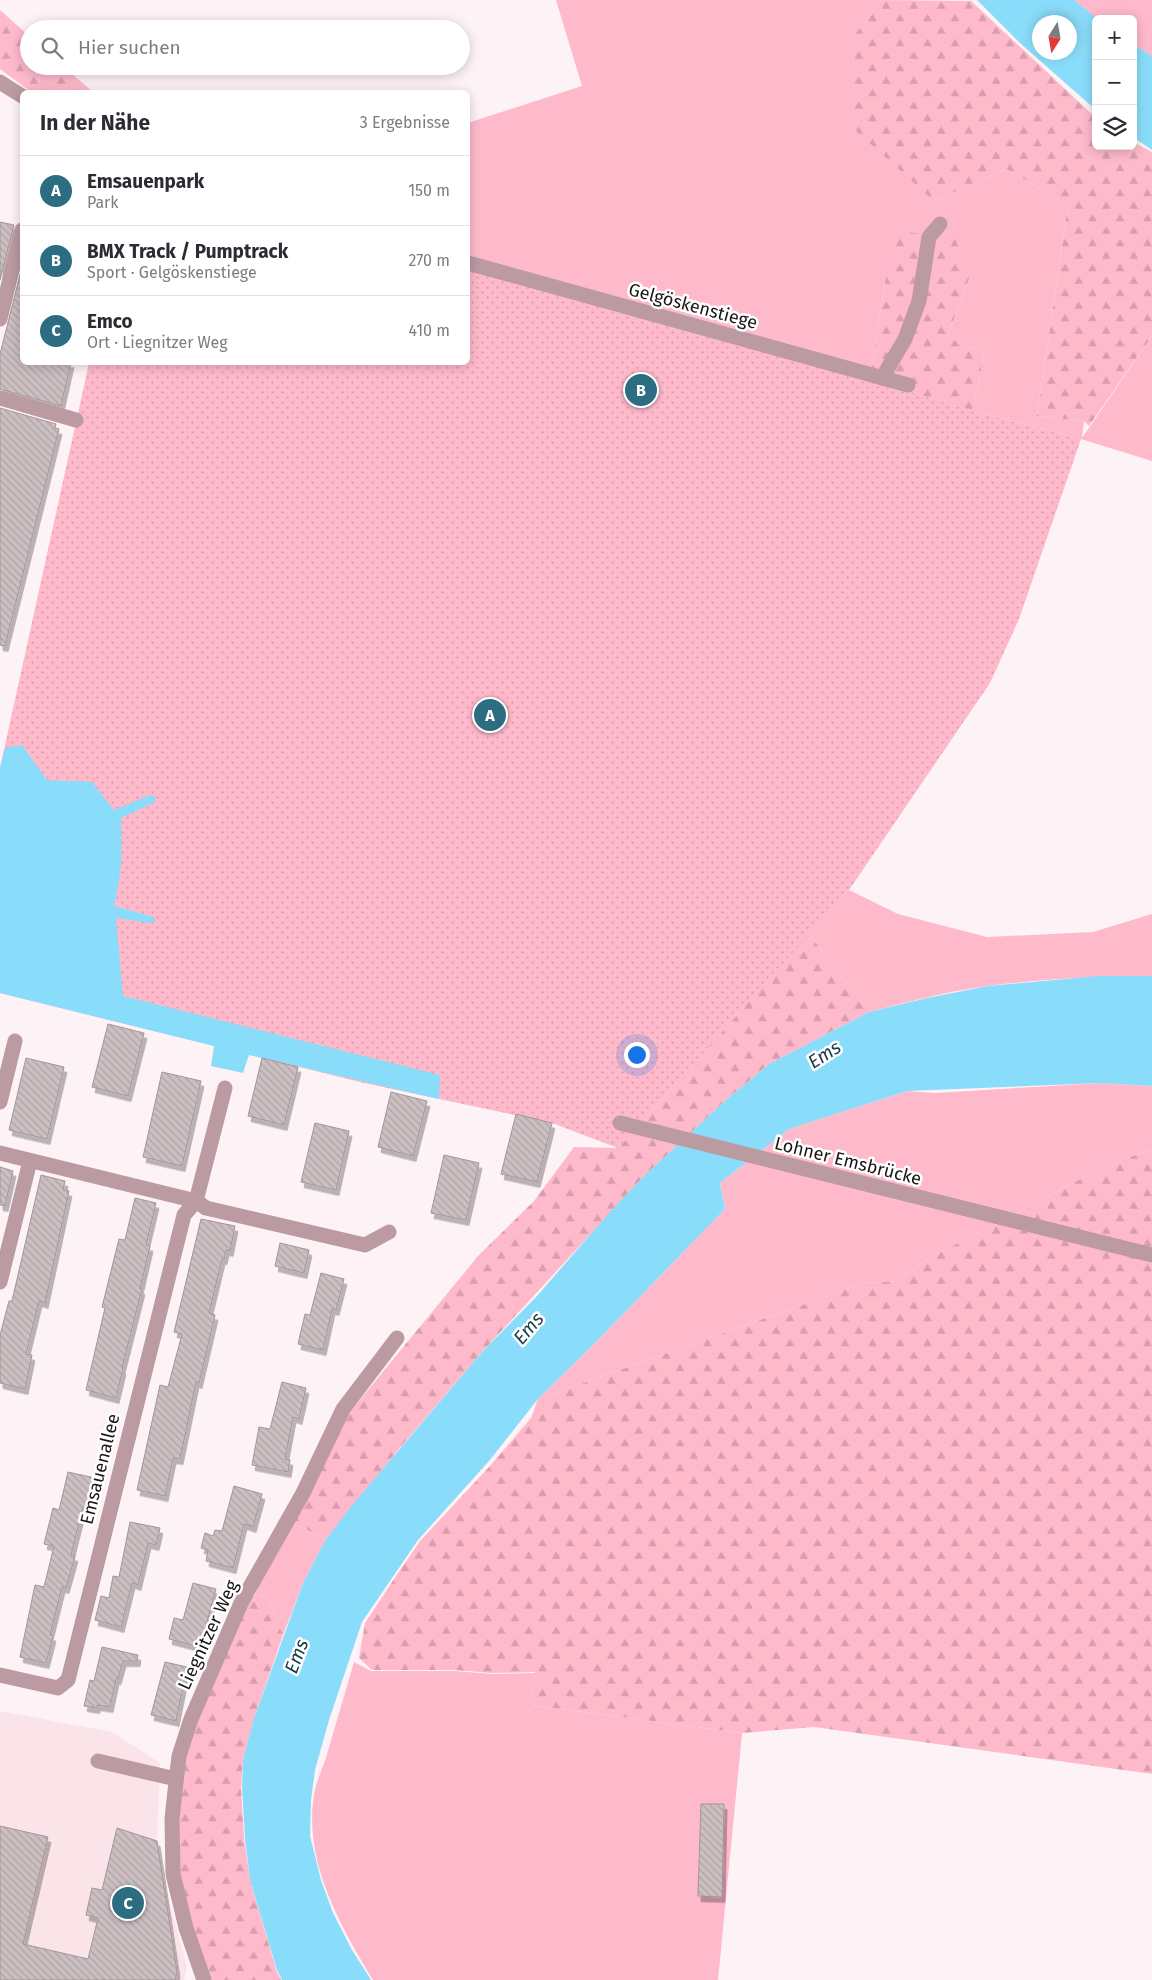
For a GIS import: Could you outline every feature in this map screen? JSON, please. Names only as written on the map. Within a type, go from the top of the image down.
[{"type":"street","points":[[0,82],[20,95]]},
{"type":"street","points":[[882,378],[905,339],[918,301],[930,237],[940,224]]},
{"type":"street","points":[[0,319],[6,274],[20,236]]},
{"type":"street","name":"Gelgöskenstiege","points":[[470,264],[908,385]]},
{"type":"street","points":[[0,398],[76,420]]},
{"type":"street","points":[[0,1102],[15,1041]]},
{"type":"street","points":[[196,1201],[225,1088]]},
{"type":"street","name":"Lohner Emsbrücke","points":[[620,1123],[1152,1255]]},
{"type":"street","points":[[0,1153],[196,1201],[206,1208],[365,1245],[389,1232]]},
{"type":"street","points":[[0,1282],[30,1161]]},
{"type":"street","name":"Emsauenallee","points":[[0,1675],[58,1688],[68,1680],[184,1215],[196,1201]]},
{"type":"street","name":"Liegnitzer Weg","points":[[204,1980],[186,1928],[173,1874],[172,1819],[176,1779],[190,1719],[241,1603],[303,1494],[343,1409],[397,1338]]},
{"type":"street","points":[[98,1761],[176,1779]]},
{"type":"shaded area","points":[[0,1711],[112,1732],[160,1763],[157,1841],[167,1894],[187,1967],[184,1980],[0,1980]]},
{"type":"green space","points":[[556,0],[881,0],[854,37],[934,201],[1006,169],[1068,205],[1037,416],[1084,421],[1082,438],[1152,336],[1152,461],[1081,439],[973,411],[984,354],[947,337],[970,276],[886,276],[870,380],[470,258],[470,122],[582,86]]},
{"type":"green space","points":[[881,0],[971,1],[1092,114],[1092,150],[1137,150],[1137,144],[1152,152],[1152,336],[1089,426],[1084,421],[1037,416],[1068,205],[1006,169],[934,201],[855,130],[854,36]]},
{"type":"green space","points":[[1074,0],[1152,0],[1152,56],[1137,47],[1137,15],[1093,15]]},
{"type":"green space","points":[[0,10],[20,28],[20,75],[73,75],[91,90],[28,90],[0,69]]},
{"type":"green space","points":[[901,232],[954,236],[970,276],[947,337],[984,354],[973,411],[870,380],[886,276]]},
{"type":"green space","points":[[470,258],[973,411],[1081,439],[1019,619],[990,683],[849,890],[618,1148],[552,1123],[364,1083],[0,993],[0,768],[89,365],[470,365]]},
{"type":"green space","points":[[849,890],[898,914],[987,937],[1093,932],[1152,914],[1152,976],[1070,978],[988,986],[943,994],[869,1012],[809,934]]},
{"type":"green space","points":[[809,934],[869,1012],[769,1064],[727,1099],[644,1176],[482,1352],[399,1449],[326,1539],[289,1521],[344,1419],[479,1255],[534,1201],[574,1147],[618,1148]]},
{"type":"green space","points":[[1101,1083],[1152,1086],[1152,1149],[1101,1168],[1005,1220],[932,1256],[896,1281],[864,1283],[538,1399],[725,1209],[720,1183],[789,1129],[907,1091],[935,1093]]},
{"type":"green space","points":[[1152,1149],[1152,1774],[814,1727],[742,1733],[530,1705],[535,1672],[493,1673],[454,1670],[372,1670],[359,1658],[365,1623],[420,1541],[490,1466],[531,1418],[538,1399],[864,1283],[896,1281],[932,1256],[1005,1220],[1101,1168]]},
{"type":"green space","points":[[289,1521],[326,1539],[303,1583],[283,1635],[268,1596],[255,1595]]},
{"type":"green space","points":[[255,1595],[268,1596],[283,1635],[253,1721],[243,1760],[241,1788],[244,1838],[250,1880],[281,1980],[210,1980],[190,1926],[179,1873],[178,1819],[184,1757],[196,1721],[244,1607]]},
{"type":"green space","points":[[354,1662],[371,1671],[454,1671],[493,1674],[535,1673],[530,1705],[742,1733],[718,1980],[373,1980],[349,1939],[328,1895],[320,1872],[312,1826],[315,1791]]},
{"type":"water","points":[[977,0],[1074,0],[1093,15],[1092,106],[1039,60],[1077,60],[1077,15],[1032,15],[1032,54]]},
{"type":"water","points":[[1137,47],[1152,56],[1152,150],[1137,140]]},
{"type":"water","points":[[22,745],[47,780],[92,782],[114,810],[150,795],[156,797],[155,802],[121,818],[121,862],[114,906],[154,917],[155,921],[150,923],[116,918],[123,996],[440,1075],[439,1099],[249,1055],[243,1073],[211,1066],[214,1046],[0,993],[0,768],[5,748]]},
{"type":"water","name":"Ems","points":[[1098,976],[1152,976],[1152,1086],[1101,1083],[907,1091],[789,1129],[720,1183],[725,1209],[538,1399],[489,1461],[418,1540],[362,1622],[329,1720],[315,1770],[311,1800],[310,1836],[321,1880],[333,1913],[352,1950],[371,1980],[282,1980],[277,1970],[250,1880],[245,1839],[242,1787],[243,1760],[253,1721],[303,1583],[326,1539],[353,1504],[482,1352],[537,1296],[609,1213],[644,1176],[727,1099],[769,1064],[869,1012],[988,986]]},
{"type":"building","points":[[0,222],[14,225],[0,280]]},
{"type":"building","points":[[20,275],[20,365],[70,365],[61,406],[0,389],[0,354]]},
{"type":"building","points":[[0,408],[56,424],[55,428],[59,429],[5,646],[0,645]]},
{"type":"building","points":[[108,1024],[144,1033],[128,1096],[92,1087]]},
{"type":"building","points":[[26,1058],[64,1067],[47,1139],[9,1130]]},
{"type":"building","points":[[262,1058],[298,1067],[284,1125],[248,1116]]},
{"type":"building","points":[[162,1072],[201,1081],[182,1166],[143,1157]]},
{"type":"building","points":[[391,1092],[427,1101],[413,1156],[378,1147]]},
{"type":"building","points":[[516,1114],[552,1123],[537,1182],[501,1174]]},
{"type":"building","points":[[315,1123],[349,1131],[336,1190],[301,1182]]},
{"type":"building","points":[[444,1155],[479,1163],[466,1220],[431,1213]]},
{"type":"building","points":[[0,1167],[13,1171],[5,1206],[0,1205]]},
{"type":"building","points":[[41,1175],[65,1181],[63,1190],[69,1191],[45,1303],[39,1301],[26,1354],[32,1355],[25,1389],[0,1383],[0,1335],[9,1301],[12,1301]]},
{"type":"building","points":[[135,1198],[156,1203],[146,1245],[150,1246],[140,1289],[142,1289],[116,1398],[86,1390],[105,1308],[102,1307],[119,1239],[125,1240]]},
{"type":"building","points":[[201,1219],[235,1226],[230,1251],[226,1250],[224,1259],[222,1259],[209,1313],[215,1315],[199,1383],[196,1382],[180,1459],[173,1458],[165,1496],[137,1490],[160,1385],[168,1387],[182,1334],[174,1332]]},
{"type":"building","points":[[280,1243],[309,1250],[304,1273],[275,1266]]},
{"type":"building","points":[[321,1273],[344,1279],[336,1310],[332,1309],[323,1350],[298,1344],[305,1314],[310,1315]]},
{"type":"building","points":[[282,1382],[306,1388],[299,1419],[293,1417],[285,1459],[290,1460],[288,1472],[252,1465],[259,1427],[270,1429]]},
{"type":"building","points":[[68,1472],[95,1478],[88,1509],[83,1507],[71,1555],[75,1556],[66,1588],[62,1587],[50,1635],[53,1636],[46,1663],[20,1657],[35,1585],[44,1587],[54,1546],[44,1544],[53,1508],[59,1510]]},
{"type":"building","points":[[234,1486],[262,1494],[253,1527],[244,1524],[233,1568],[206,1561],[208,1550],[201,1548],[205,1533],[213,1536],[215,1530],[222,1531]]},
{"type":"building","points":[[130,1522],[160,1528],[156,1545],[148,1543],[138,1585],[132,1583],[121,1627],[95,1620],[101,1596],[109,1598],[113,1576],[119,1577]]},
{"type":"building","points":[[193,1583],[216,1589],[200,1647],[169,1639],[174,1618],[183,1620]]},
{"type":"building","points":[[102,1647],[138,1655],[137,1661],[123,1661],[118,1679],[116,1679],[110,1707],[84,1706],[90,1680],[94,1681]]},
{"type":"building","points":[[165,1662],[187,1667],[176,1721],[151,1715]]},
{"type":"building","points":[[701,1804],[724,1804],[722,1897],[698,1896]]},
{"type":"building","points":[[0,1826],[48,1837],[23,1944],[88,1959],[98,1918],[86,1915],[92,1888],[102,1890],[117,1828],[157,1841],[177,1972],[175,1980],[0,1980]]},
{"type":"place","name":"BMX Track / Pumptrack","points":[[641,390]]},
{"type":"place","name":"Emsauenpark","points":[[490,715]]},
{"type":"place","name":"Emco","points":[[128,1903]]}]
